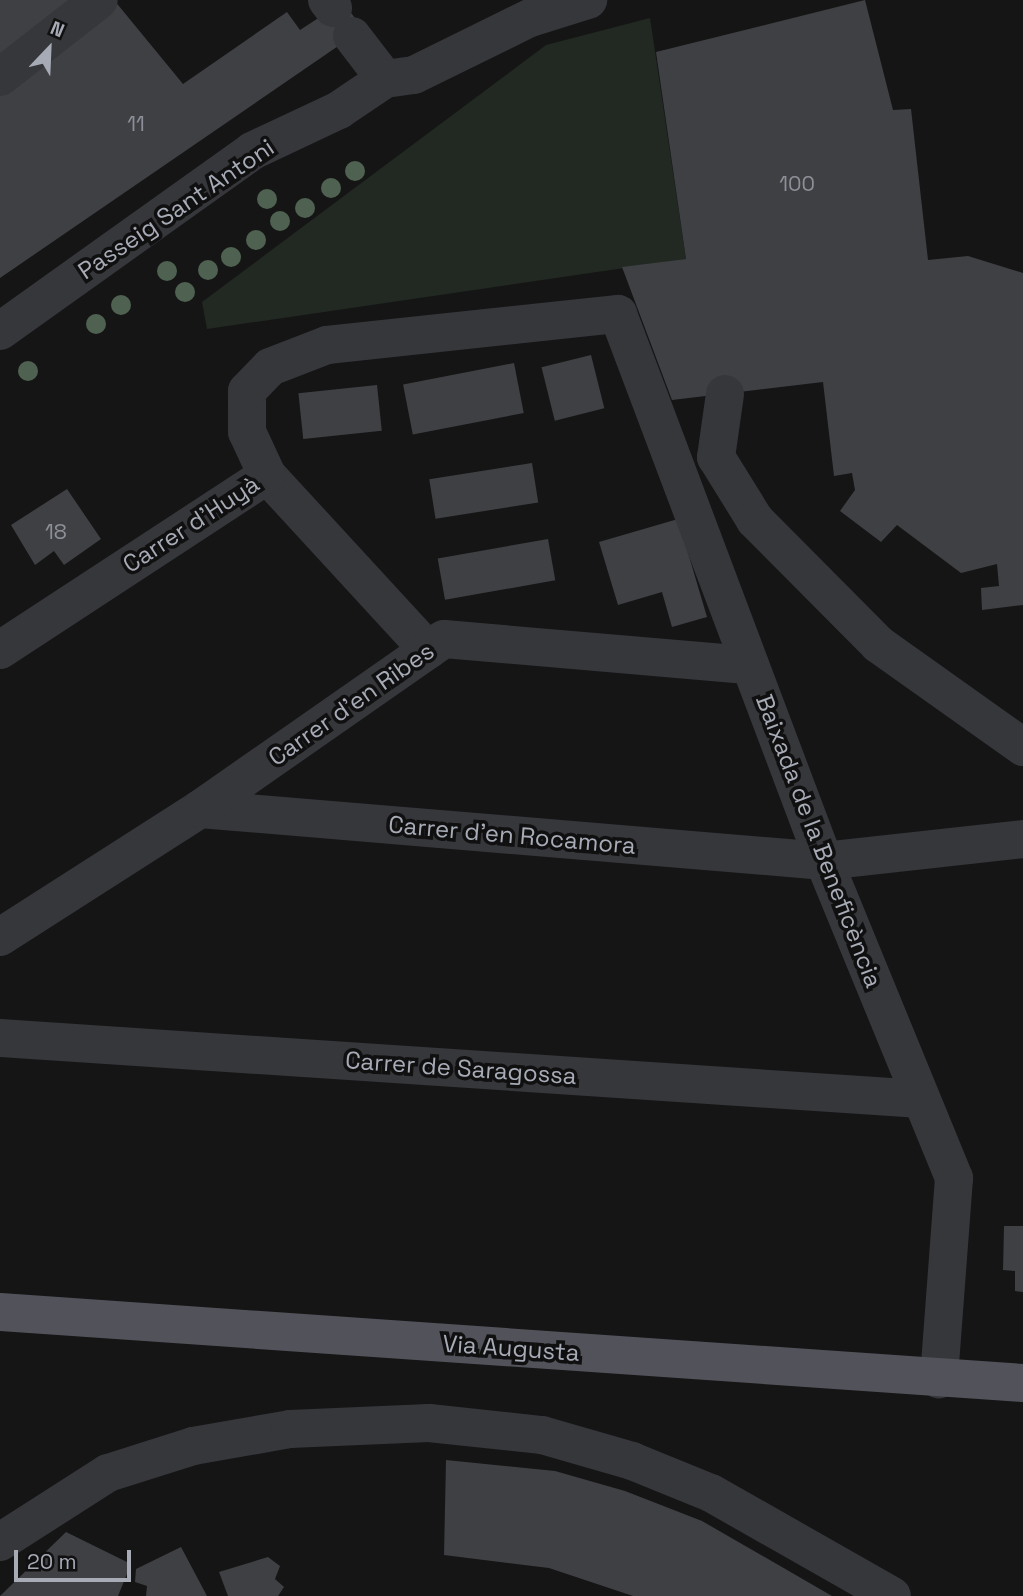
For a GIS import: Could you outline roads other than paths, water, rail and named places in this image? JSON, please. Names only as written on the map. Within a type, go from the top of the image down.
[{"type":"main road","name":"Via Augusta","points":[[0,1312],[1023,1383]]},
{"type":"street","points":[[0,77],[99,0]]},
{"type":"street","name":"Passeig Sant Antoni","points":[[0,331],[252,151],[339,110],[385,79],[414,75],[530,18],[588,0]]},
{"type":"street","points":[[337,15],[385,79]]},
{"type":"street","name":"Carrer d'Huyà","points":[[0,650],[267,475],[247,432],[247,391],[270,367],[327,345],[618,313]]},
{"type":"street","name":"Baixada de la Beneficència","points":[[618,313],[824,861],[954,1178],[939,1379]]},
{"type":"street","points":[[725,394],[716,457],[755,520],[878,644],[1023,747]]},
{"type":"street","points":[[267,475],[428,650]]},
{"type":"street","name":"Carrer d'en Ribes","points":[[0,937],[200,809],[444,639],[750,665]]},
{"type":"street","name":"Carrer d'en Rocamora","points":[[200,809],[824,861],[1023,839]]},
{"type":"street","name":"Carrer de Saragossa","points":[[0,1038],[921,1098]]},
{"type":"street","points":[[0,1542],[108,1473],[193,1446],[290,1429],[429,1423],[542,1435],[632,1461],[711,1493],[892,1596]]}]
